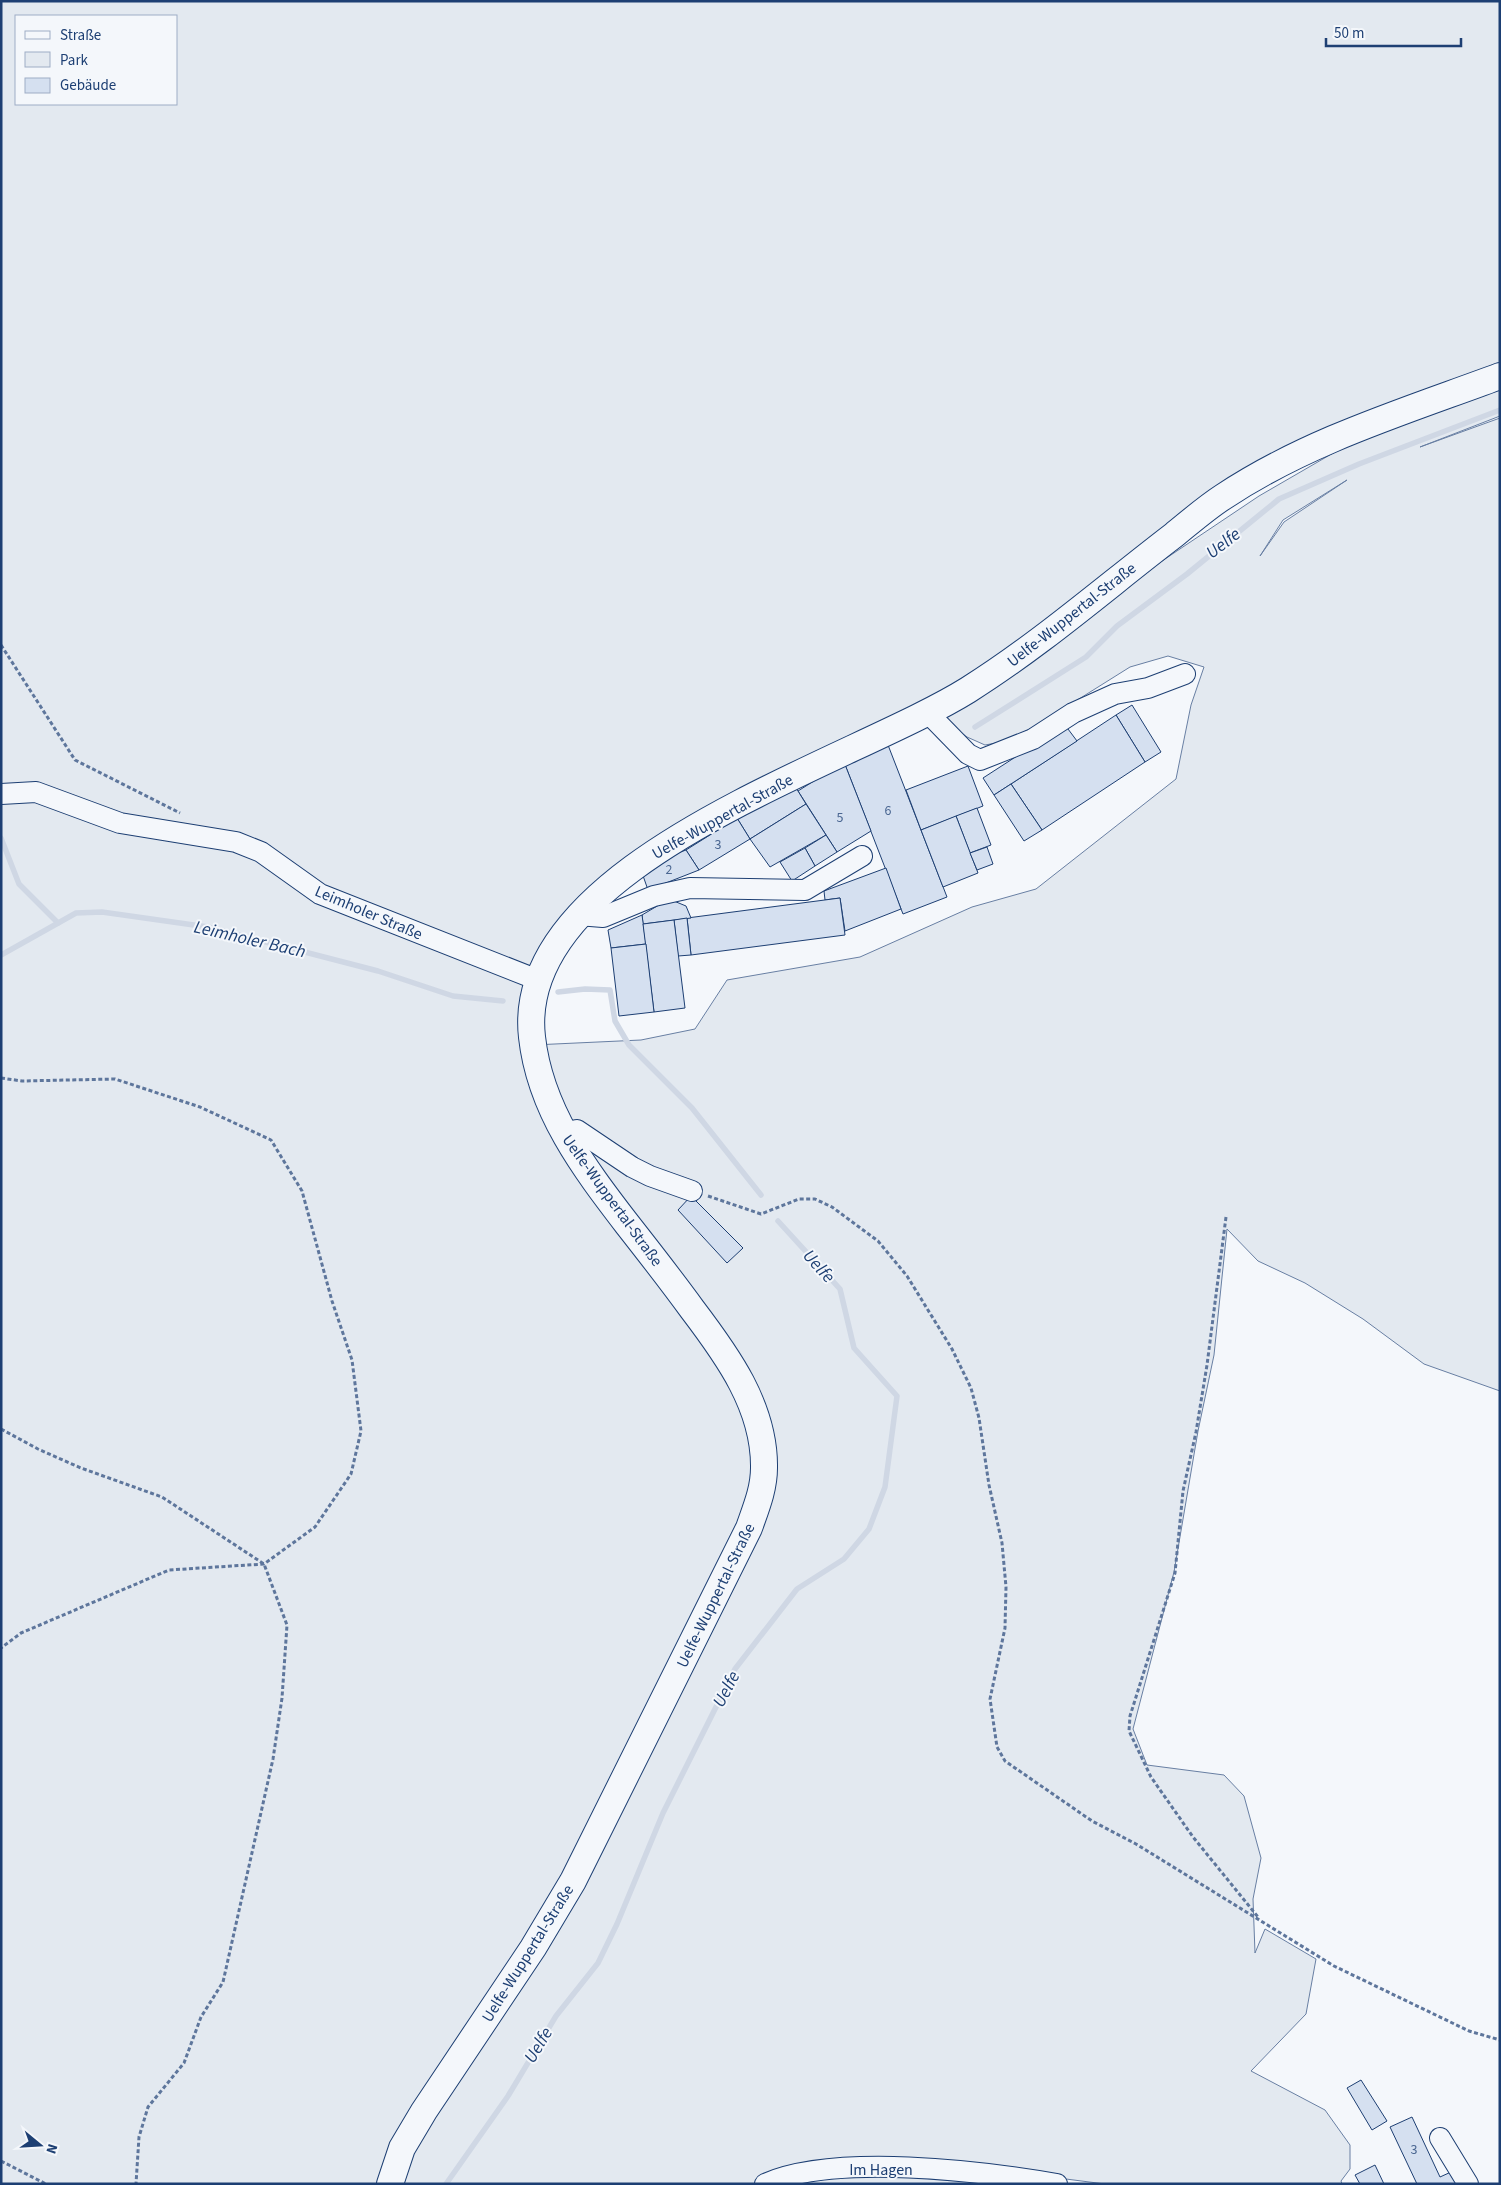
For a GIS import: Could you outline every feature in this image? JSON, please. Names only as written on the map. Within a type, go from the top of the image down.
[{"type":"main road","name":"Uelfe-Wuppertal-Straße","points":[[390,2184],[402,2148],[424,2111],[533,1948],[573,1881],[749,1528],[762,1486],[763,1455],[759,1427],[748,1395],[737,1372],[710,1331],[580,1160],[563,1133],[549,1102],[535,1059],[531,1032],[532,1000],[538,980],[558,942],[578,915],[620,876],[651,854],[722,813],[856,745],[928,713],[1002,668],[1223,497],[1324,443],[1500,376]]},
{"type":"street","points":[[928,713],[968,754],[980,760],[1033,739],[1073,713],[1115,694],[1148,688],[1185,674]]},
{"type":"street","name":"Leimholer Straße","points":[[1,794],[36,792],[120,823],[236,842],[261,852],[320,894],[538,980]]},
{"type":"street","points":[[578,915],[603,917],[654,896],[690,888],[805,890],[862,856]]},
{"type":"street","points":[[563,1133],[577,1130],[650,1176],[692,1191]]},
{"type":"street","points":[[1440,2138],[1468,2184]]},
{"type":"street","name":"Im Hagen","points":[[765,2184],[813,2172],[893,2167],[972,2173],[1057,2184]]},
{"type":"path","points":[[1,645],[75,760],[188,817]]},
{"type":"path","points":[[1,1078],[22,1080],[115,1079],[200,1107],[271,1140],[302,1192],[332,1301],[352,1360],[361,1431],[351,1474],[315,1527],[264,1564],[169,1570],[21,1633],[1,1648]]},
{"type":"path","points":[[692,1191],[761,1214],[800,1199],[815,1199],[832,1206],[878,1241],[907,1276],[952,1348],[971,1388],[979,1418],[989,1485],[1002,1543],[1006,1587],[1006,1628],[990,1699],[997,1747],[1005,1761],[1092,1821],[1136,1844],[1334,1966],[1469,2031],[1500,2040]]},
{"type":"path","points":[[1226,1217],[1196,1432],[1183,1491],[1175,1573],[1130,1716],[1129,1732],[1151,1777],[1177,1815],[1261,1920]]},
{"type":"path","points":[[1,1429],[38,1449],[81,1468],[162,1497],[264,1564],[287,1625],[282,1698],[273,1759],[223,1982],[201,2017],[184,2063],[148,2107],[139,2137],[136,2184]]},
{"type":"path","points":[[1,2161],[46,2184]]},
{"type":"green space","points":[[1,1],[1500,1],[1500,376],[1359,429],[1291,459],[1257,477],[1209,507],[1042,638],[966,691],[913,720],[769,788],[694,829],[625,874],[570,925],[537,982],[533,1045],[641,1040],[695,1029],[727,980],[860,957],[972,907],[1036,889],[1176,779],[1191,705],[1204,667],[1168,656],[1130,667],[1039,724],[1007,741],[985,745],[967,737],[937,715],[1043,650],[1156,565],[1259,496],[1385,423],[1500,380],[1500,416],[1420,447],[1500,418],[1500,1391],[1424,1364],[1363,1319],[1305,1283],[1258,1261],[1227,1229],[1214,1355],[1198,1431],[1174,1572],[1133,1729],[1147,1765],[1224,1775],[1244,1796],[1261,1858],[1253,1899],[1255,1953],[1265,1929],[1316,1959],[1306,2014],[1251,2071],[1325,2110],[1350,2145],[1350,2169],[1341,2181],[1342,2184],[1105,2184],[972,2167],[971,2178],[1032,2184],[393,2184],[405,2151],[426,2113],[536,1951],[576,1882],[731,1574],[762,1506],[768,1469],[763,1425],[741,1369],[662,1250],[587,1154],[534,1047],[538,1073],[555,1116],[582,1163],[597,1186],[711,1334],[738,1376],[757,1420],[763,1444],[764,1477],[757,1507],[749,1528],[573,1881],[533,1948],[424,2111],[402,2148],[390,2184],[1,2184]],"holes":[[[1347,480],[1284,522],[1260,556],[1283,520]]]},
{"type":"building","points":[[1132,705],[1161,752],[1145,762],[1116,715]]},
{"type":"building","points":[[1116,715],[1145,762],[1042,830],[1011,784]]},
{"type":"building","points":[[1065,725],[1077,741],[994,795],[983,778]]},
{"type":"building","points":[[888,745],[947,897],[903,914],[844,762]]},
{"type":"building","points":[[844,762],[871,831],[837,852],[798,791]]},
{"type":"building","points":[[968,766],[983,806],[921,830],[906,790]]},
{"type":"building","points":[[793,783],[806,804],[750,839],[737,818]]},
{"type":"building","points":[[1011,784],[1042,830],[1024,841],[994,795]]},
{"type":"building","points":[[806,804],[826,835],[770,867],[750,839]]},
{"type":"building","points":[[977,808],[991,845],[970,853],[956,816]]},
{"type":"building","points":[[956,816],[978,873],[943,887],[921,830]]},
{"type":"building","points":[[737,818],[750,839],[699,870],[686,850]]},
{"type":"building","points":[[826,835],[837,852],[815,866],[805,848]]},
{"type":"building","points":[[987,847],[993,864],[977,870],[970,853]]},
{"type":"building","points":[[805,848],[815,866],[792,881],[780,862]]},
{"type":"building","points":[[686,850],[699,870],[648,890],[640,867]]},
{"type":"building","points":[[886,868],[901,909],[845,931],[840,898],[825,900],[824,891]]},
{"type":"building","points":[[840,898],[845,935],[691,955],[687,918]]},
{"type":"building","points":[[669,899],[686,906],[691,918],[643,924],[642,915]]},
{"type":"building","points":[[642,915],[646,944],[611,948],[608,930]]},
{"type":"building","points":[[687,918],[691,955],[678,956],[674,920]]},
{"type":"building","points":[[674,920],[685,1008],[654,1012],[643,924]]},
{"type":"building","points":[[646,944],[654,1012],[619,1016],[611,948]]},
{"type":"building","points":[[691,1196],[743,1248],[727,1263],[678,1210]]},
{"type":"building","points":[[1361,2080],[1387,2121],[1372,2130],[1347,2088]]},
{"type":"building","points":[[1412,2117],[1440,2177],[1451,2172],[1457,2184],[1417,2184],[1390,2127]]},
{"type":"building","points":[[1375,2165],[1384,2184],[1360,2184],[1355,2175]]},
{"type":"waterway","name":"Uelfe","points":[[975,727],[1086,657],[1117,626],[1187,574],[1279,499],[1359,464],[1500,410]]},
{"type":"waterway","points":[[1,838],[19,884],[58,923]]},
{"type":"waterway","name":"Leimholer Bach","points":[[1,955],[76,913],[102,912],[208,927],[378,971],[453,996],[503,1001]]},
{"type":"waterway","name":"Uelfe","points":[[558,992],[585,989],[610,990],[615,1021],[629,1045],[692,1108],[761,1195]]},
{"type":"waterway","name":"Uelfe","points":[[446,2184],[508,2096],[556,2016],[598,1963],[617,1924],[663,1813],[735,1669],[797,1589],[844,1559],[869,1529],[885,1487],[897,1396],[854,1348],[840,1289],[778,1221]]}]
